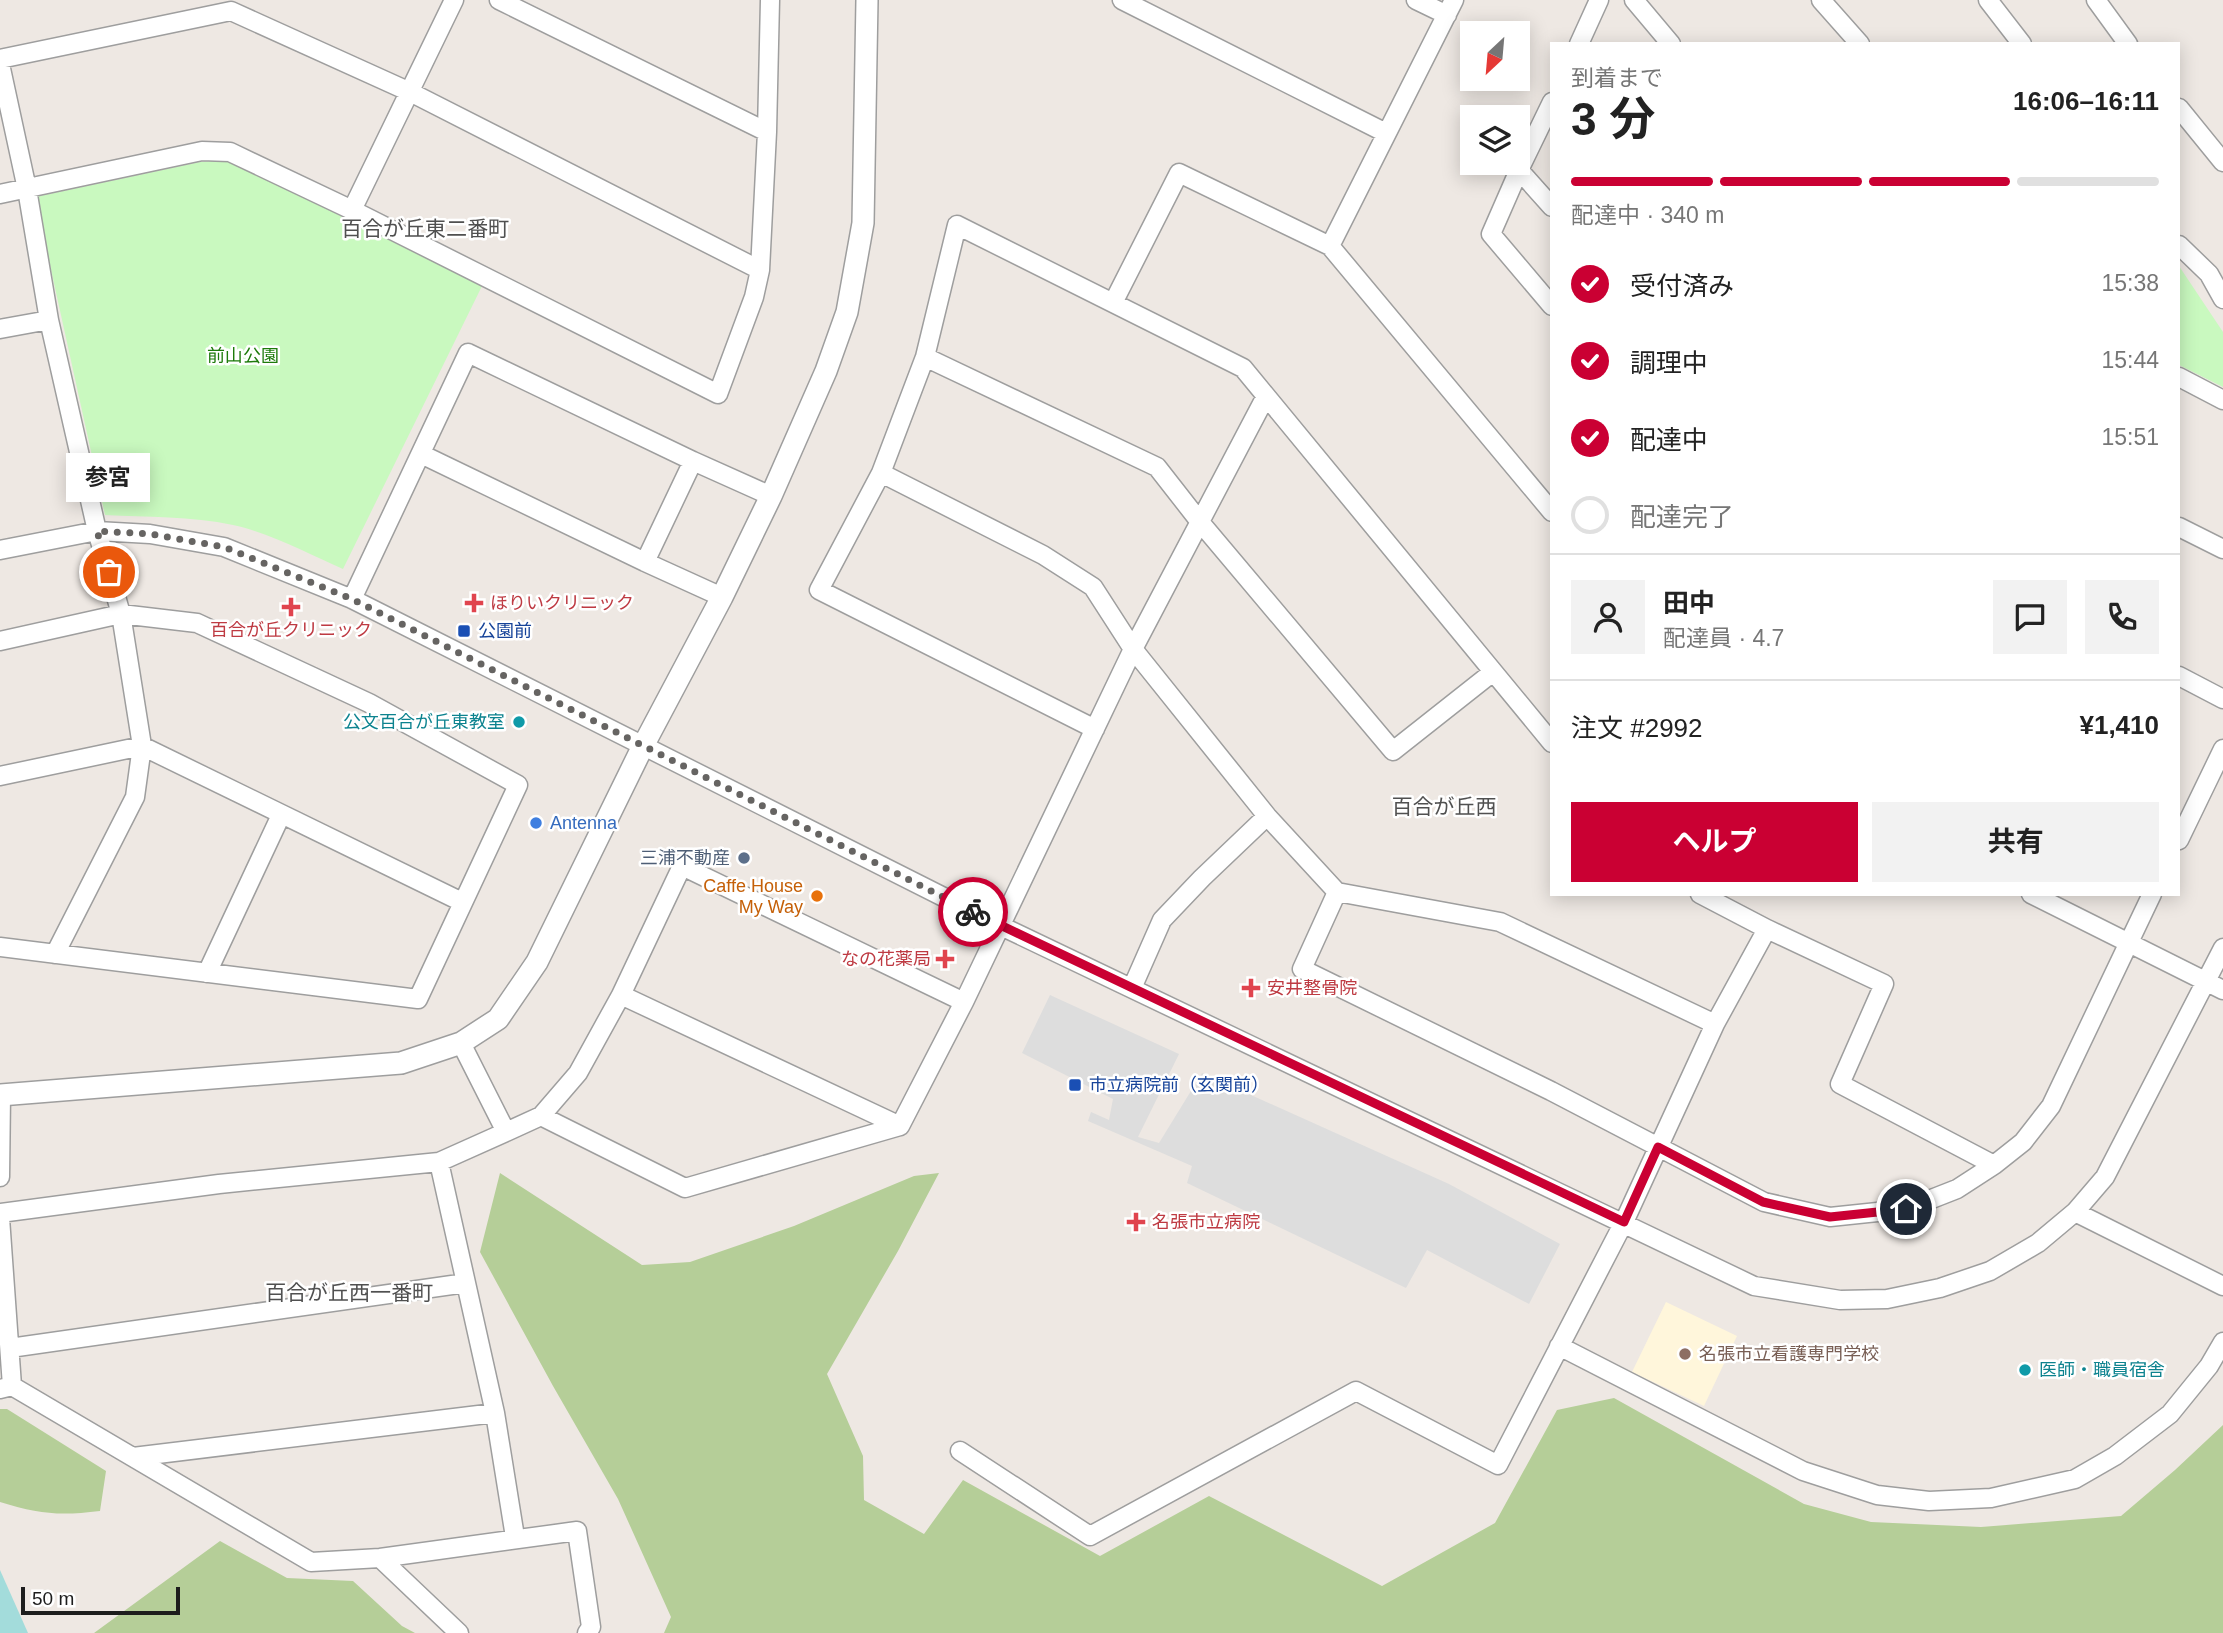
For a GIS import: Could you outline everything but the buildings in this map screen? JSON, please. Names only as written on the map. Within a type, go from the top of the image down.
[{"type":"street","points":[[352,210],[454,0]]},
{"type":"street","points":[[499,0],[767,132]]},
{"type":"street","points":[[0,194],[202,151],[230,152],[352,210],[718,394],[754,297],[760,271],[770,0]]},
{"type":"street","points":[[0,1177],[0,1095],[401,1063],[461,1043],[498,1019],[537,962],[643,746],[722,597],[771,496],[826,371],[847,312],[863,223],[867,0]]},
{"type":"street","points":[[1122,0],[1386,133]]},
{"type":"street","points":[[1330,246],[1450,8],[1416,0]]},
{"type":"street","points":[[1580,42],[1599,0]]},
{"type":"street","points":[[1634,0],[1669,42]]},
{"type":"street","points":[[1821,0],[1858,42]]},
{"type":"street","points":[[1988,0],[2020,42]]},
{"type":"street","points":[[2096,0],[2127,42]]},
{"type":"street","points":[[54,954],[135,797],[142,746],[121,614],[97,531],[49,320],[27,189],[0,62],[231,11],[410,92],[760,271]]},
{"type":"street","points":[[2180,109],[2223,162]]},
{"type":"street","points":[[1530,149],[1550,110]]},
{"type":"street","points":[[1113,303],[1178,173],[1330,246],[1550,510]]},
{"type":"street","points":[[1517,175],[1491,234],[1550,304]]},
{"type":"street","points":[[1523,175],[1550,205]]},
{"type":"street","points":[[1095,729],[819,590],[881,474],[925,357],[957,225],[1243,369],[1550,741]]},
{"type":"street","points":[[2180,246],[2209,274],[2223,299]]},
{"type":"street","points":[[0,329],[49,320]]},
{"type":"street","points":[[352,599],[468,353],[771,496]]},
{"type":"street","points":[[925,357],[1157,467],[1200,522],[1394,751],[1493,672]]},
{"type":"street","points":[[2180,378],[2223,400]]},
{"type":"street","points":[[541,1116],[685,1188],[900,1126],[964,1002],[1133,649],[1265,398]]},
{"type":"street","points":[[421,454],[722,597]]},
{"type":"street","points":[[645,562],[693,461]]},
{"type":"street","points":[[881,474],[1043,555],[1093,587],[1133,649],[1267,816],[1337,892],[1500,922],[1715,1024]]},
{"type":"street","points":[[2180,528],[2223,549]]},
{"type":"street","points":[[0,550],[97,531],[150,534],[224,547],[352,599],[561,713],[643,746],[1001,926],[1754,1286],[1840,1300],[1887,1299],[1940,1288],[1990,1271],[2038,1242],[2076,1212],[2105,1177],[2215,986],[2223,948]]},
{"type":"street","points":[[0,641],[121,614],[197,623],[369,703],[520,781],[418,999],[0,947]]},
{"type":"street","points":[[2180,677],[2223,699]]},
{"type":"street","points":[[0,776],[142,746],[462,902]]},
{"type":"street","points":[[2181,830],[2223,749]]},
{"type":"street","points":[[207,973],[281,815]]},
{"type":"street","points":[[1132,988],[1163,920],[1202,878],[1267,816]]},
{"type":"street","points":[[587,1633],[591,1626],[577,1531],[515,1537],[380,1558],[311,1562],[133,1457],[6,1387],[10,1348],[0,1215],[219,1184],[439,1162],[541,1116],[578,1073],[621,995],[682,866],[964,1002]]},
{"type":"street","points":[[1337,892],[1302,969],[1551,1091],[1763,1202],[1830,1217],[1906,1209],[1957,1189],[2023,1142],[2052,1106],[2151,896]]},
{"type":"street","points":[[1704,896],[1884,984],[1840,1084],[1994,1165]]},
{"type":"street","points":[[2035,896],[2215,986]]},
{"type":"street","points":[[960,1451],[1090,1535],[1356,1391],[1498,1465],[1624,1222],[1715,1024],[1767,929]]},
{"type":"street","points":[[621,995],[900,1126]]},
{"type":"street","points":[[461,1043],[506,1132]]},
{"type":"street","points":[[439,1162],[495,1413],[515,1537]]},
{"type":"street","points":[[2076,1212],[2223,1286]]},
{"type":"street","points":[[10,1348],[466,1283]]},
{"type":"street","points":[[1559,1346],[1803,1471],[1877,1495],[1929,1501],[1991,1498],[2075,1479],[2115,1456],[2169,1414],[2209,1366],[2223,1342]]},
{"type":"street","points":[[133,1457],[495,1413]]},
{"type":"street","points":[[380,1558],[459,1633]]},
{"type":"shaded area","points":[[1050,995],[1179,1054],[1138,1137],[1159,1143],[1202,1073],[1449,1184],[1560,1244],[1529,1304],[1427,1250],[1406,1288],[1187,1183],[1192,1166],[1088,1121],[1091,1112],[1109,1120],[1113,1099],[1022,1053]]},
{"type":"shaded area","name":"名張市立看護専門学校","points":[[1666,1302],[1737,1336],[1704,1406],[1632,1372]]},
{"type":"green space","name":"前山公園","points":[[228,160],[482,286],[343,569],[275,538],[233,525],[185,518],[105,515],[35,197],[200,162]]},
{"type":"green space","points":[[2180,268],[2223,332],[2223,387],[2180,366]]},
{"type":"green space","points":[[500,1173],[642,1265],[690,1262],[794,1226],[914,1176],[939,1173],[898,1251],[827,1374],[863,1456],[864,1500],[924,1534],[963,1480],[1100,1556],[1209,1496],[1382,1586],[1495,1523],[1557,1410],[1614,1398],[1804,1504],[1871,1522],[1981,1527],[2121,1516],[2223,1425],[2223,1633],[664,1633],[671,1617],[618,1499],[480,1252]]},
{"type":"green space","points":[[0,1409],[7,1409],[106,1471],[100,1511],[49,1513],[0,1502]]},
{"type":"green space","points":[[220,1541],[287,1578],[353,1581],[402,1626],[415,1633],[94,1633]]},
{"type":"water","points":[[0,1570],[28,1633],[0,1633]]},
{"type":"way so far","points":[[109,572],[97,531],[150,534],[224,547],[291,573],[352,599],[973,912]]},
{"type":"place","name":"参宮","points":[[109,572]]},
{"type":"place","name":"ほりいクリニック","points":[[474,603]]},
{"type":"place","name":"百合が丘クリニック","points":[[291,607]]},
{"type":"place","name":"公園前","points":[[464,631]]},
{"type":"place","name":"公文百合が丘東教室","points":[[519,722]]},
{"type":"place","name":"Antenna","points":[[536,823]]},
{"type":"place","name":"三浦不動産","points":[[744,858]]},
{"type":"place","name":"Caffe House My Way","points":[[817,896]]},
{"type":"place","name":"なの花薬局","points":[[945,959]]},
{"type":"place","name":"安井整骨院","points":[[1251,988]]},
{"type":"place","name":"市立病院前（玄関前）","points":[[1075,1085]]},
{"type":"place","name":"名張市立病院","points":[[1136,1222]]},
{"type":"place","name":"名張市立看護専門学校","points":[[1685,1354]]},
{"type":"place","name":"医師・職員宿舎","points":[[2025,1370]]},
{"type":"district","name":"百合が丘東二番町","points":[[425,228]]},
{"type":"district","name":"百合が丘西","points":[[1444,806]]},
{"type":"district","name":"百合が丘西一番町","points":[[349,1292]]},
{"type":"route","points":[[973,912],[1624,1222],[1658,1147],[1763,1202],[1830,1217],[1906,1209]]}]
